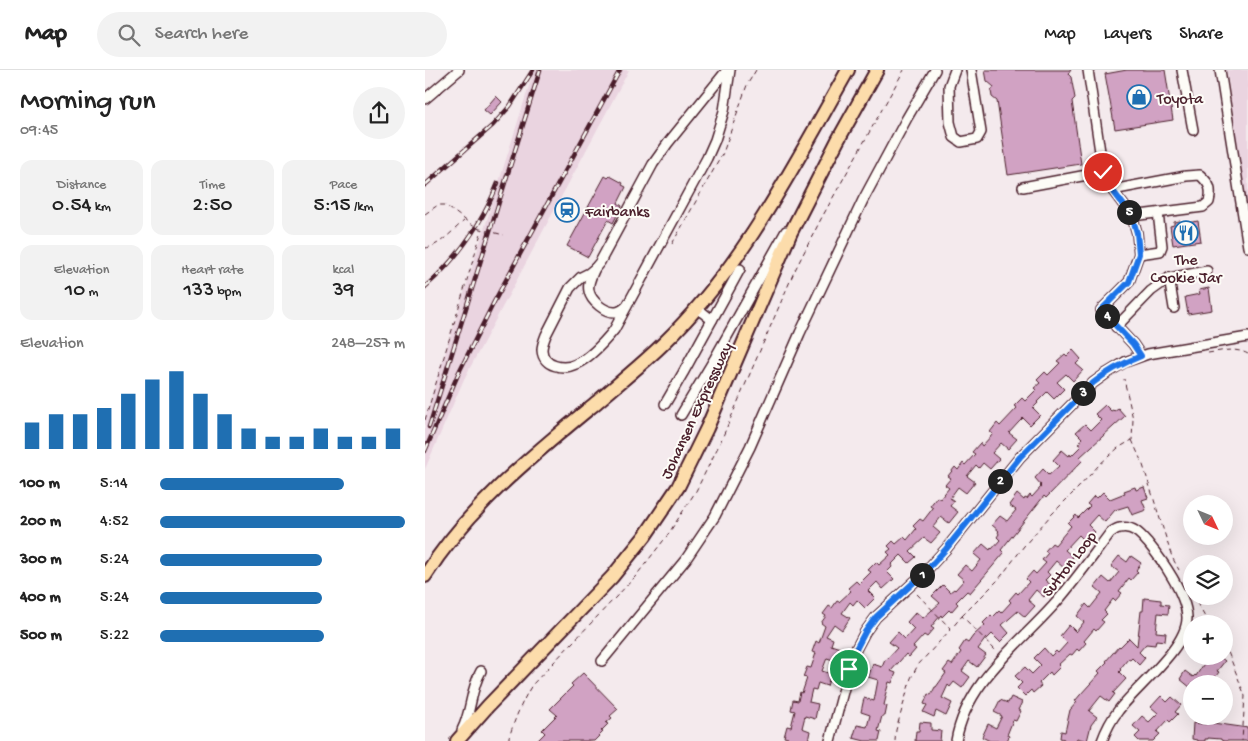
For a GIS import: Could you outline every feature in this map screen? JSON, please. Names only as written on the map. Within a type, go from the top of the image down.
[{"type":"highway","points":[[425,576],[444,548],[503,482],[639,366],[697,308],[729,268],[755,229],[785,181],[848,70]]},
{"type":"highway","name":"Johansen Expressway","points":[[457,741],[612,578],[645,536],[673,495],[692,461],[707,428],[791,232],[838,140],[877,70]]},
{"type":"street","points":[[425,100],[459,70]]},
{"type":"street","points":[[729,70],[724,111],[715,140],[614,330],[607,339],[578,364],[562,368],[548,362],[542,351],[546,335],[570,288],[600,262],[653,164],[668,142],[729,70]]},
{"type":"street","points":[[602,661],[686,559],[715,516],[751,447],[800,333],[863,200],[935,70]]},
{"type":"street","points":[[955,70],[949,86],[950,122],[954,137],[961,142],[977,139],[981,132],[971,70]]},
{"type":"street","points":[[1088,70],[1103,172],[1107,183],[1132,216],[1137,233],[1139,254],[1129,282],[1101,310],[1133,344],[1141,356]]},
{"type":"street","points":[[1182,70],[1193,130]]},
{"type":"street","points":[[1220,70],[1248,247]]},
{"type":"street","points":[[681,415],[838,140]]},
{"type":"street","points":[[1023,187],[1103,172]]},
{"type":"street","points":[[1112,190],[1186,176],[1200,175],[1208,182],[1211,193],[1209,202],[1203,207],[1132,216]]},
{"type":"street","points":[[1139,254],[1160,251],[1163,246],[1157,213]]},
{"type":"street","points":[[595,268],[589,287],[589,292],[595,302],[614,313],[623,309],[629,303]]},
{"type":"street","points":[[665,404],[740,270]]},
{"type":"street","points":[[1116,327],[1151,290],[1169,278],[1207,271]]},
{"type":"street","points":[[1169,278],[1174,308]]},
{"type":"street","points":[[697,308],[712,320]]},
{"type":"street","points":[[830,741],[855,651],[876,617],[924,573],[946,549],[1020,457],[1093,383],[1107,372],[1141,356],[1248,336]]},
{"type":"street","name":"Sutton Loop","points":[[956,741],[964,714],[973,696],[1002,657],[1055,604],[1110,533],[1119,528],[1130,528],[1139,532],[1159,556],[1185,604],[1187,618],[1185,630],[1179,642],[1119,709],[1110,722],[1102,741]]},
{"type":"street","points":[[457,741],[467,721],[473,688],[481,671]]},
{"type":"path","points":[[425,214],[438,205],[445,205],[482,230],[504,234]]},
{"type":"path","points":[[425,248],[436,244],[465,220]]},
{"type":"path","points":[[425,420],[482,230]]},
{"type":"path","points":[[1208,353],[1240,350],[1248,354]]},
{"type":"path","points":[[1124,379],[1133,419],[1132,440],[1143,465],[1172,557],[1179,572]]},
{"type":"path","points":[[895,741],[896,730],[911,678],[918,665],[962,616],[999,579],[1023,546],[1051,515],[1118,448],[1132,440]]},
{"type":"path","points":[[917,594],[951,629]]},
{"type":"path","points":[[962,616],[1002,657]]},
{"type":"path","points":[[1233,665],[1245,696],[1242,741]]},
{"type":"shaded area","points":[[534,70],[629,70],[464,379],[425,469],[425,418]]},
{"type":"shaded area","points":[[1227,70],[1248,70],[1248,229]]},
{"type":"building","points":[[985,70],[1071,70],[1068,74],[1071,77],[1075,98],[1072,101],[1081,164],[1008,175],[997,101],[992,97],[991,91],[994,87],[987,81]]},
{"type":"building","name":"Toyota","points":[[1127,70],[1165,70],[1173,120],[1115,129],[1105,74]]},
{"type":"building","points":[[496,96],[502,102],[490,115],[484,110]]},
{"type":"building","points":[[605,176],[608,178],[610,176],[623,183],[622,185],[626,187],[618,203],[622,206],[613,223],[608,220],[588,257],[567,246]]},
{"type":"building","name":"The Cookie Jar","points":[[1180,221],[1181,224],[1198,221],[1201,241],[1173,245],[1170,226],[1174,225],[1174,222]]},
{"type":"building","points":[[1209,288],[1212,310],[1188,314],[1185,297],[1200,294],[1199,290]]},
{"type":"building","points":[[1073,350],[1081,359],[1076,364],[1083,370],[1073,381],[1066,374],[1057,382],[1064,389],[1054,399],[1047,392],[1037,402],[1033,408],[1040,415],[1030,425],[1023,418],[1018,423],[1009,433],[1017,439],[1008,449],[1001,443],[992,453],[999,459],[990,469],[983,463],[979,468],[976,465],[967,476],[975,482],[966,493],[958,487],[950,498],[954,501],[950,506],[958,512],[949,523],[941,517],[933,527],[940,533],[931,543],[924,538],[910,551],[916,557],[909,563],[901,555],[891,565],[892,567],[887,572],[894,579],[883,589],[877,582],[868,591],[875,598],[865,608],[857,600],[853,605],[850,602],[842,613],[850,618],[842,630],[834,624],[826,636],[833,639],[831,645],[840,648],[836,661],[827,658],[822,671],[831,674],[827,686],[818,683],[816,690],[812,689],[809,702],[818,704],[815,719],[805,716],[802,728],[810,731],[808,741],[788,741],[788,738],[784,737],[787,726],[791,727],[795,711],[791,710],[793,700],[798,701],[807,678],[803,677],[807,667],[811,668],[816,653],[812,652],[816,641],[819,643],[825,626],[821,623],[826,616],[823,614],[829,606],[832,608],[837,601],[839,602],[851,591],[848,588],[856,581],[859,584],[871,572],[868,570],[876,562],[879,565],[890,555],[887,552],[891,549],[888,546],[893,541],[896,544],[904,537],[907,540],[916,529],[913,526],[920,519],[923,521],[933,508],[930,506],[937,497],[940,499],[949,488],[945,485],[951,478],[948,476],[955,467],[958,470],[963,463],[965,465],[975,454],[972,452],[980,443],[982,446],[993,434],[990,432],[997,423],[1000,426],[1017,408],[1014,406],[1022,398],[1025,401],[1036,390],[1034,388],[1040,383],[1037,380],[1045,372],[1048,375],[1060,363],[1057,361],[1065,354],[1067,356]]},
{"type":"building","points":[[1105,405],[1111,411],[1118,408],[1125,416],[1080,457],[1083,460],[1046,498],[1044,496],[1001,550],[1004,553],[970,593],[967,591],[956,602],[958,604],[951,612],[949,610],[942,617],[941,615],[931,627],[934,629],[927,637],[924,635],[913,647],[916,649],[909,657],[906,654],[891,671],[896,673],[892,683],[889,682],[885,696],[884,705],[887,706],[885,716],[882,716],[878,731],[881,732],[879,741],[865,741],[853,738],[857,725],[867,727],[870,715],[861,712],[864,698],[874,701],[878,680],[868,677],[873,664],[882,667],[885,660],[897,648],[889,642],[898,632],[905,639],[914,629],[907,622],[916,612],[923,618],[940,603],[932,596],[943,585],[950,592],[955,590],[964,580],[957,574],[965,565],[972,571],[981,560],[974,554],[983,544],[990,550],[1000,540],[997,537],[999,531],[992,525],[1000,516],[1007,521],[1016,510],[1009,505],[1017,494],[1024,500],[1030,495],[1032,497],[1041,487],[1035,478],[1043,469],[1049,475],[1059,466],[1053,460],[1062,450],[1071,456],[1081,446],[1078,444],[1082,441],[1080,440],[1082,438],[1076,432],[1085,424],[1091,430],[1101,420],[1095,414]]},
{"type":"building","points":[[1135,487],[1136,490],[1144,487],[1148,498],[1142,500],[1146,510],[1132,515],[1128,506],[1115,510],[1105,522],[1097,515],[1088,525],[1095,532],[1086,542],[1079,535],[1065,550],[1073,557],[1064,568],[1056,561],[1047,572],[1050,575],[1045,580],[1053,587],[1044,597],[1036,590],[1028,600],[1035,606],[1025,617],[1018,611],[1002,625],[1009,633],[1000,642],[992,634],[986,638],[978,649],[986,655],[977,667],[969,661],[962,671],[970,677],[962,688],[954,682],[950,687],[948,685],[942,698],[952,703],[946,716],[936,711],[934,717],[923,712],[927,705],[924,704],[928,694],[931,695],[946,673],[943,671],[949,663],[952,665],[961,652],[959,650],[965,641],[968,643],[985,625],[983,623],[991,615],[993,617],[999,611],[1001,613],[1011,602],[1009,600],[1016,592],[1018,594],[1029,582],[1026,579],[1033,571],[1036,574],[1046,563],[1042,560],[1048,553],[1045,551],[1052,543],[1055,545],[1071,526],[1068,523],[1076,515],[1078,518],[1090,506],[1087,504],[1094,496],[1097,498],[1103,492],[1110,499]]},
{"type":"building","points":[[1119,556],[1127,562],[1131,556],[1141,563],[1136,570],[1138,572],[1131,580],[1129,578],[1119,591],[1122,593],[1115,601],[1113,599],[1104,611],[1107,614],[1101,620],[1104,622],[1096,631],[1094,629],[1084,641],[1086,643],[1079,651],[1077,649],[1072,655],[1070,654],[1058,665],[1060,667],[1052,675],[1050,672],[1039,683],[1041,686],[1033,693],[1031,690],[1025,696],[1017,688],[1022,683],[1015,676],[1025,667],[1032,674],[1041,665],[1034,658],[1044,648],[1051,656],[1056,651],[1058,653],[1067,643],[1060,636],[1069,625],[1076,632],[1084,622],[1077,616],[1086,604],[1090,608],[1102,593],[1095,587],[1103,577],[1110,583],[1119,572],[1111,566]]},
{"type":"building","points":[[1144,598],[1161,600],[1161,604],[1169,605],[1168,614],[1158,613],[1156,632],[1166,633],[1165,641],[1156,640],[1155,645],[1146,644],[1139,652],[1145,658],[1139,665],[1132,658],[1128,659],[1120,669],[1119,672],[1126,679],[1113,693],[1115,694],[1109,702],[1101,696],[1089,711],[1097,717],[1091,725],[1087,741],[1077,738],[1076,741],[1063,741],[1064,739],[1060,738],[1061,731],[1065,732],[1070,710],[1077,702],[1075,701],[1100,673],[1098,671],[1119,646],[1129,638],[1137,646]]},
{"type":"building","points":[[1203,665],[1222,665],[1217,671],[1219,672],[1217,675],[1197,675]]},
{"type":"building","points":[[1185,671],[1190,675],[1183,675],[1183,681],[1180,679]]},
{"type":"building","points":[[583,673],[618,709],[610,716],[612,718],[606,723],[608,724],[601,731],[603,732],[594,741],[537,741],[545,733],[542,730],[557,715],[550,709]]},
{"type":"building","points":[[1161,696],[1167,702],[1172,697],[1181,705],[1175,712],[1178,714],[1170,722],[1168,720],[1157,732],[1160,734],[1153,741],[1139,741],[1135,737],[1140,732],[1133,726],[1142,716],[1149,722],[1158,713],[1151,707]]},
{"type":"building","points":[[1011,697],[1022,702],[1018,710],[1021,711],[1016,721],[1013,720],[1007,735],[1009,736],[1007,741],[990,741],[982,737],[988,724],[996,728],[1002,716],[994,712],[1000,700],[1008,703]]},
{"type":"building","points":[[920,722],[931,723],[931,730],[941,731],[940,741],[915,741],[916,731],[919,731]]},
{"type":"building","points":[[1193,725],[1227,725],[1248,728],[1248,741],[1224,741],[1208,738],[1205,741],[1197,741],[1192,739]]},
{"type":"railway","points":[[425,185],[493,125],[510,106],[533,70]]},
{"type":"railway","points":[[429,427],[540,70]]},
{"type":"railway","points":[[425,451],[459,372],[494,302],[620,70]]},
{"type":"railway","points":[[425,287],[468,240],[492,198],[498,183]]},
{"type":"place","name":"Toyota","points":[[1139,97]]},
{"type":"place","name":"Fairbanks","points":[[567,210]]},
{"type":"place","name":"The Cookie Jar","points":[[1186,233]]},
{"type":"route","points":[[849,669],[855,651],[876,617],[924,573],[946,549],[1020,457],[1093,383],[1107,372],[1141,356],[1133,344],[1101,310],[1129,282],[1139,254],[1137,233],[1132,216],[1107,183],[1103,172]]}]
